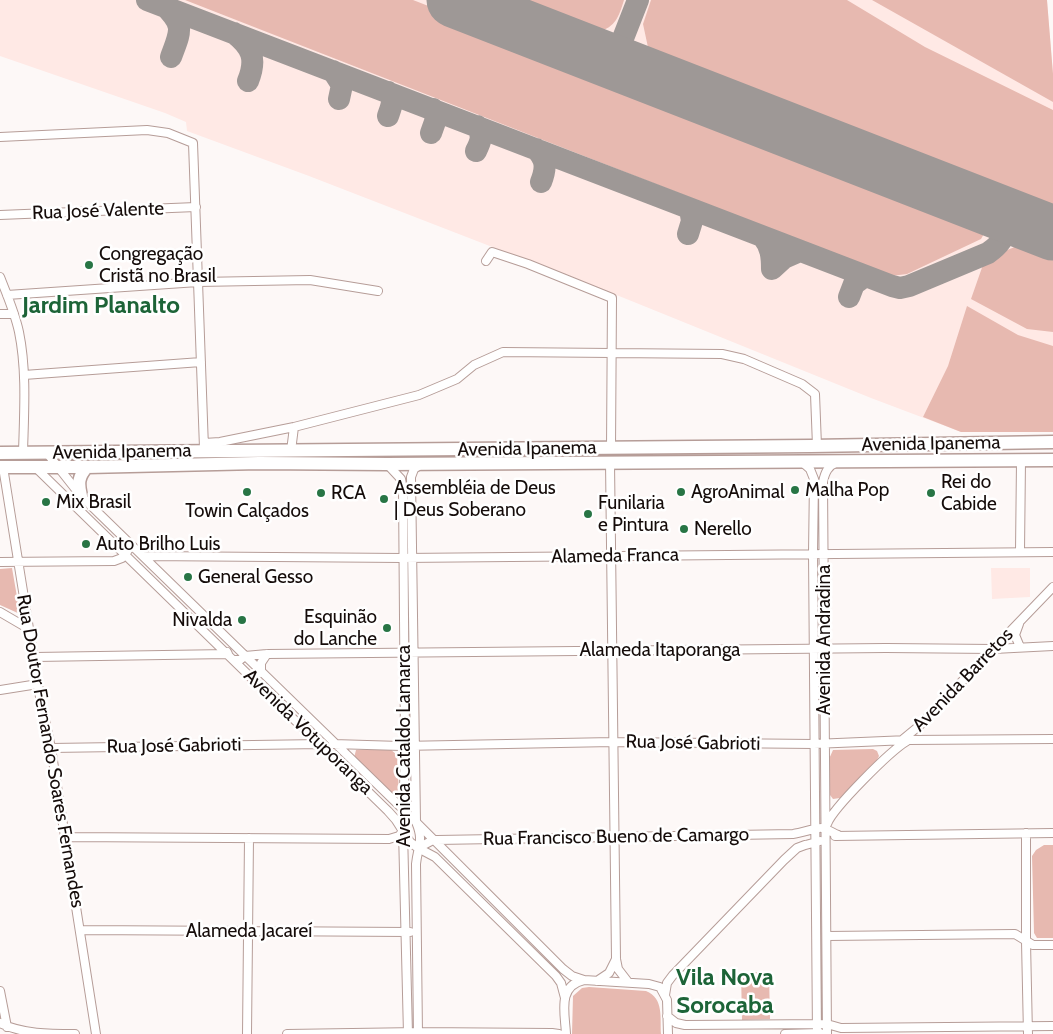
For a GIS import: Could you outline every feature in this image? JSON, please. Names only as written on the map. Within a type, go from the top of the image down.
[{"type":"main road","name":"Avenida Ipanema","points":[[0,453],[204,447],[291,451],[1053,442]]},
{"type":"main road","name":"Avenida Ipanema","points":[[2,467],[59,468],[259,463],[421,464],[1053,460]]},
{"type":"main road","points":[[81,496],[78,485],[80,476],[87,467]]},
{"type":"street","points":[[0,138],[147,130],[168,133],[193,143],[204,447],[294,427],[419,395],[457,379],[474,365],[503,352],[722,354],[744,359],[802,384],[815,394],[817,446]]},
{"type":"street","name":"Rua José Valente","points":[[0,215],[196,206]]},
{"type":"street","points":[[486,261],[492,252],[528,264],[612,298],[611,448]]},
{"type":"street","points":[[0,277],[20,334],[24,375],[23,453]]},
{"type":"street","points":[[7,295],[198,282],[310,280],[378,291]]},
{"type":"street","points":[[0,314],[14,314]]},
{"type":"street","points":[[24,375],[201,362]]},
{"type":"street","points":[[291,451],[294,427]]},
{"type":"street","name":"Avenida Votuporanga","points":[[48,453],[81,496],[403,812]]},
{"type":"street","name":"Avenida Andradina","points":[[827,1034],[823,482],[826,471],[832,465],[842,460]]},
{"type":"street","name":"Avenida Andradina","points":[[800,461],[810,469],[814,479],[813,649],[817,1034]]},
{"type":"street","points":[[1020,551],[1022,461]]},
{"type":"street","points":[[610,462],[616,959],[618,969],[628,982]]},
{"type":"street","name":"Avenida Cataldo Lamarca","points":[[387,464],[401,479],[403,490],[403,558],[408,652],[410,821],[403,831],[408,1033]]},
{"type":"street","name":"Avenida Cataldo Lamarca","points":[[408,652],[412,558],[411,477],[414,469],[421,464]]},
{"type":"street","name":"Rua Doutor Fernando Soares Fernandes","points":[[2,467],[35,656],[38,684],[66,837],[96,1034]]},
{"type":"street","name":"Avenida Votuporanga","points":[[35,468],[321,744],[394,817],[410,842],[430,854],[556,976],[561,983],[565,998]]},
{"type":"street","points":[[0,562],[114,561],[119,560],[125,555],[130,543]]},
{"type":"street","name":"Alameda Franca","points":[[144,556],[176,558],[412,558],[1053,552]]},
{"type":"street","points":[[164,576],[165,566],[176,558]]},
{"type":"street","name":"Avenida Barretos","points":[[826,828],[836,810],[1053,587]]},
{"type":"street","points":[[0,612],[29,629]]},
{"type":"street","name":"Avenida Barretos","points":[[1020,647],[1015,635],[1022,618]]},
{"type":"street","points":[[206,654],[214,647],[214,640]]},
{"type":"street","name":"Avenida Votuporanga","points":[[228,654],[228,649],[232,646],[240,651]]},
{"type":"street","name":"Alameda Itaporanga","points":[[240,651],[266,654],[1053,646]]},
{"type":"street","points":[[973,648],[980,655],[978,664]]},
{"type":"street","name":"Avenida Votuporanga","points":[[235,660],[240,660],[240,651]]},
{"type":"street","points":[[35,656],[228,654]]},
{"type":"street","points":[[261,673],[261,663],[266,654]]},
{"type":"street","points":[[0,690],[38,684]]},
{"type":"street","points":[[297,744],[306,737],[305,729]]},
{"type":"street","name":"Rua José Gabrioti","points":[[333,744],[409,746],[613,742],[814,744],[1053,739]]},
{"type":"street","points":[[880,742],[884,748],[885,759]]},
{"type":"street","name":"Rua José Gabrioti","points":[[51,748],[321,744]]},
{"type":"street","name":"Avenida Cataldo Lamarca","points":[[409,746],[403,812],[421,837],[416,864],[418,1033]]},
{"type":"street","points":[[392,800],[397,801],[401,799],[404,793]]},
{"type":"street","points":[[387,839],[396,832],[397,825],[394,817]]},
{"type":"street","points":[[410,821],[433,840],[572,976],[584,980],[655,985],[660,987],[665,995]]},
{"type":"street","points":[[815,829],[826,828],[838,835]]},
{"type":"street","name":"Rua Francisco Bueno de Camargo","points":[[418,848],[433,840],[789,834],[804,833],[815,829]]},
{"type":"street","points":[[66,837],[387,839],[395,838],[403,831]]},
{"type":"street","points":[[1026,833],[1028,1030]]},
{"type":"street","points":[[668,1034],[665,995],[667,983],[792,853],[802,846],[838,835],[1053,833]]},
{"type":"street","points":[[789,834],[795,839],[796,844],[792,853]]},
{"type":"street","points":[[247,1034],[249,838]]},
{"type":"street","points":[[449,856],[447,847],[453,840]]},
{"type":"street","points":[[802,846],[810,846],[816,851]]},
{"type":"street","name":"Avenida Cataldo Lamarca","points":[[416,864],[423,856],[430,854]]},
{"type":"street","name":"Alameda Jacareí","points":[[81,930],[417,932]]},
{"type":"street","points":[[827,936],[1015,934],[1033,945],[1053,945]]},
{"type":"street","points":[[597,981],[609,973],[616,959]]},
{"type":"street","points":[[566,1034],[565,998],[571,985],[584,980]]},
{"type":"street","points":[[0,990],[3,1025],[29,1033],[75,1034]]},
{"type":"street","points":[[667,1016],[676,1023],[685,1025],[827,1024],[841,1028],[1028,1030],[1053,1026]]},
{"type":"street","points":[[785,1034],[827,1034],[841,1028]]},
{"type":"street","points":[[287,1034],[559,1034]]},
{"type":"shaded area","points":[[0,0],[1047,0],[1053,74],[1053,432],[961,432],[871,398],[624,298],[309,176],[187,131],[186,122],[165,113],[0,56]]},
{"type":"shaded area","points":[[185,0],[413,0],[977,219],[984,225],[985,232],[981,239],[907,274],[891,276]]},
{"type":"shaded area","points":[[515,0],[624,0],[613,24],[598,32]]},
{"type":"shaded area","points":[[651,0],[847,0],[925,47],[1053,110],[1053,211],[649,52],[643,24]]},
{"type":"shaded area","points":[[872,0],[1047,0],[1053,74],[1053,102]]},
{"type":"shaded area","points":[[1022,244],[1053,248],[1053,332],[1027,329],[971,299],[985,259]]},
{"type":"shaded area","points":[[967,306],[1018,335],[1053,346],[1053,432],[961,432],[923,417],[948,366]]},
{"type":"shaded area","points":[[12,568],[20,614],[0,605],[0,569]]},
{"type":"shaded area","points":[[991,568],[1030,568],[1030,597],[992,599]]},
{"type":"shaded area","points":[[390,749],[397,755],[399,793],[393,795],[354,758],[356,750]]},
{"type":"shaded area","points":[[873,749],[877,751],[879,756],[877,760],[840,798],[833,799],[830,795],[829,759],[833,750]]},
{"type":"shaded area","points":[[1044,845],[1053,845],[1053,938],[1037,938],[1034,933],[1032,856],[1036,850]]},
{"type":"shaded area","points":[[741,972],[769,972],[770,1019],[742,1020]]},
{"type":"shaded area","points":[[582,988],[646,991],[652,994],[656,998],[660,1009],[661,1034],[572,1034],[573,996]]},
{"type":"taxiway","points":[[147,0],[900,288],[988,253],[996,247],[1001,241],[1004,231],[989,208]]},
{"type":"taxiway","points":[[630,68],[622,59],[620,46],[638,0]]},
{"type":"taxiway","points":[[163,4],[175,18],[179,29],[171,57]]},
{"type":"taxiway","points":[[234,33],[245,43],[251,54],[252,66],[248,81]]},
{"type":"taxiway","points":[[599,57],[613,53],[620,46]]},
{"type":"taxiway","points":[[333,71],[342,85],[339,99]]},
{"type":"taxiway","points":[[388,92],[392,101],[388,116]]},
{"type":"taxiway","points":[[431,133],[436,119],[433,109]]},
{"type":"taxiway","points":[[476,151],[481,138],[477,126]]},
{"type":"taxiway","points":[[536,149],[544,161],[544,173],[541,182]]},
{"type":"taxiway","points":[[688,234],[692,221],[690,209]]},
{"type":"taxiway","points":[[763,237],[771,252],[772,269],[784,258],[800,251]]},
{"type":"taxiway","points":[[849,297],[854,284],[865,276]]},
{"type":"runway","points":[[454,0],[1053,233]]},
{"type":"place","name":"Congregação Cristã no Brasil","points":[[89,265]]},
{"type":"place","name":"Malha Pop","points":[[795,490]]},
{"type":"place","name":"Towin Calçados","points":[[247,492]]},
{"type":"place","name":"AgroAnimal","points":[[681,492]]},
{"type":"place","name":"RCA","points":[[321,493]]},
{"type":"place","name":"Rei do Cabide","points":[[931,493]]},
{"type":"place","name":"Assembléia de Deus | Deus Soberano","points":[[384,499]]},
{"type":"place","name":"Mix Brasil","points":[[46,502]]},
{"type":"place","name":"Funilaria e Pintura","points":[[588,514]]},
{"type":"place","name":"Nerello","points":[[684,529]]},
{"type":"place","name":"Auto Brilho Luis","points":[[86,544]]},
{"type":"place","name":"General Gesso","points":[[188,577]]},
{"type":"place","name":"Nivalda","points":[[242,620]]},
{"type":"place","name":"Esquinão do Lanche","points":[[387,628]]},
{"type":"district","name":"Jardim Planalto","points":[[101,306]]},
{"type":"district","name":"Vila Nova Sorocaba","points":[[725,992]]}]
